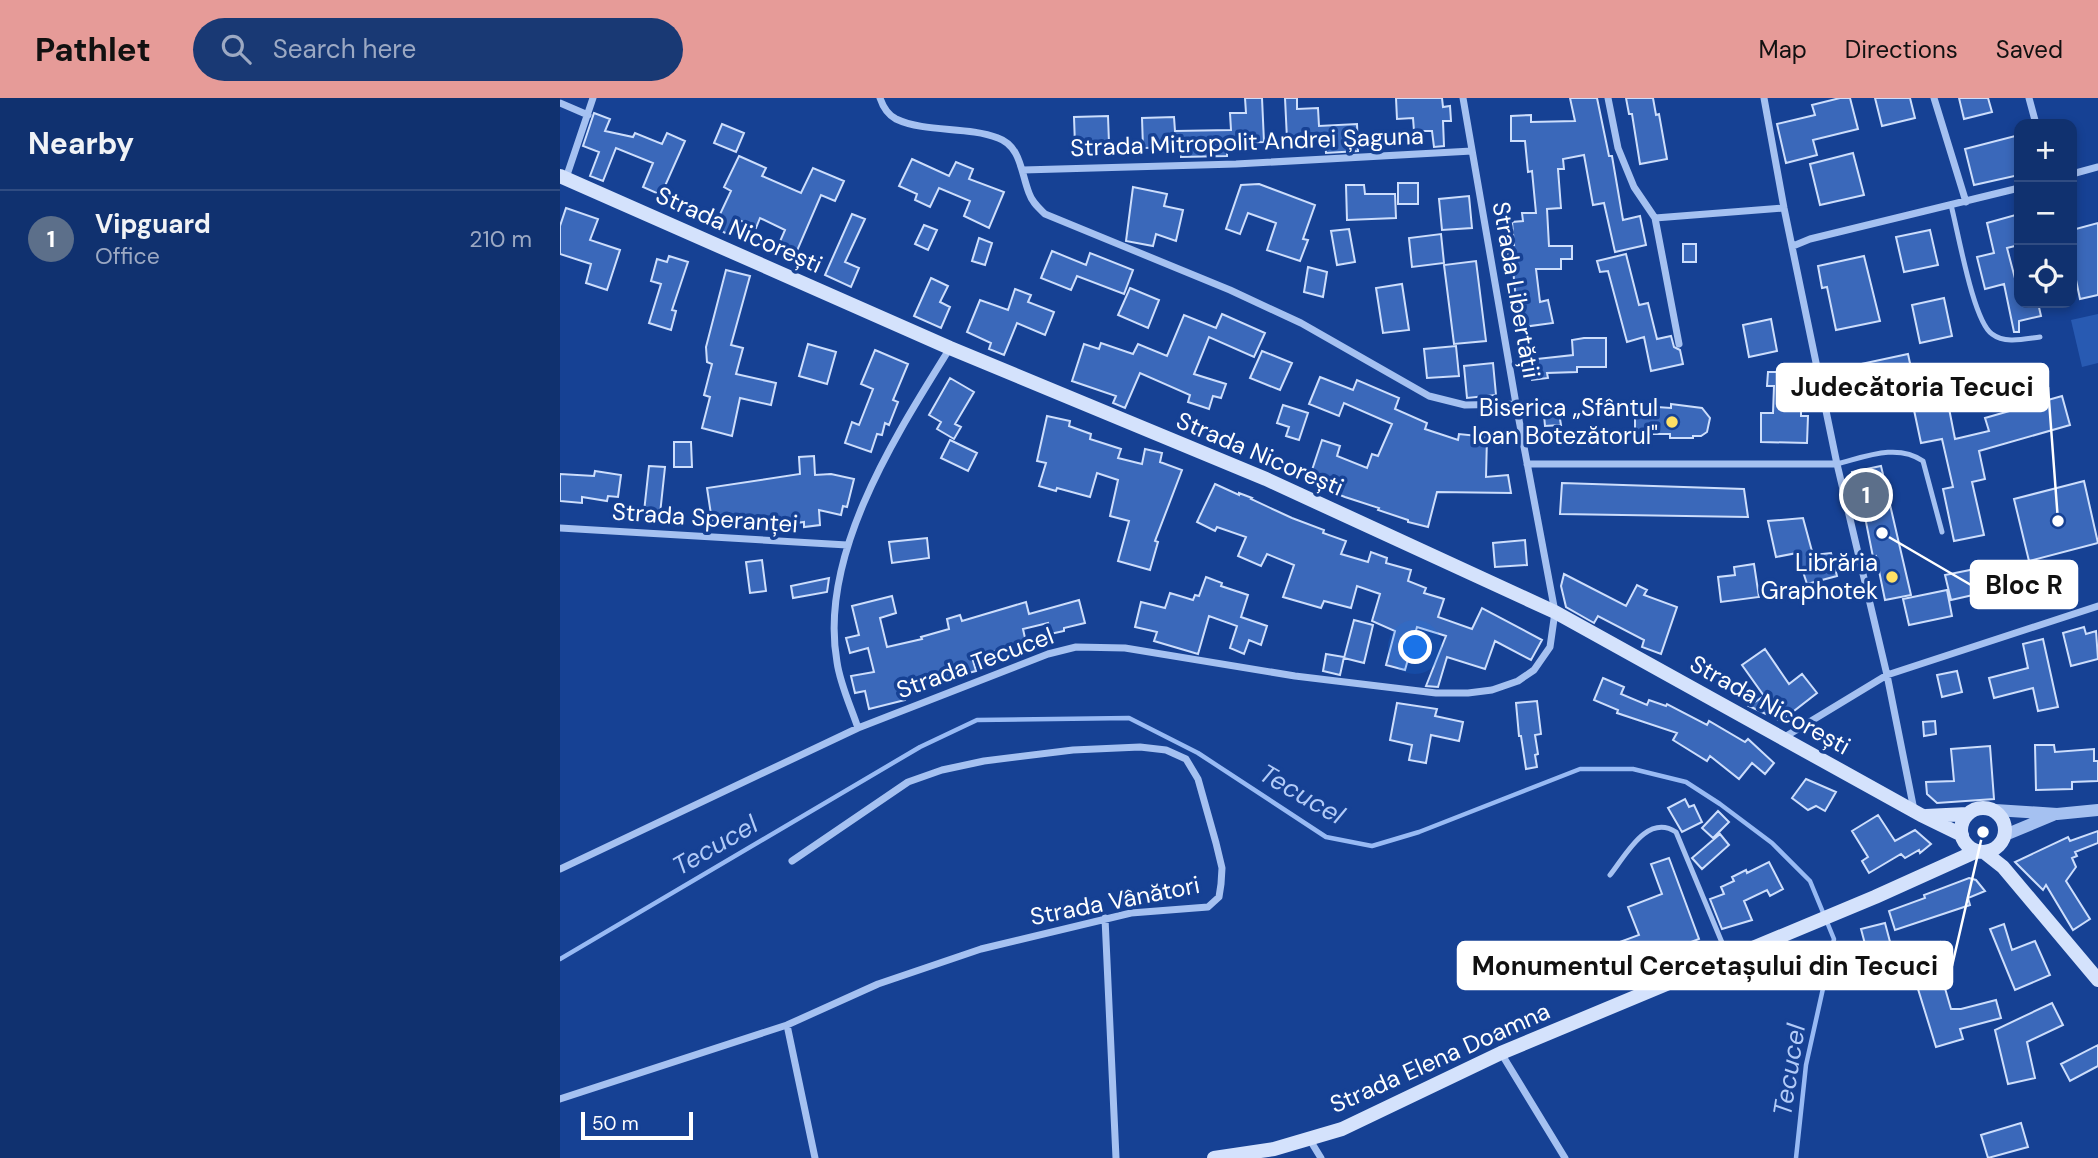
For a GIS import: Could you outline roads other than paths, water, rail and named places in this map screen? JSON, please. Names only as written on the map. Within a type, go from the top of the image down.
[{"type":"main road","name":"Strada Nicorești","points":[[563,178],[950,348],[1266,479],[1555,612],[1947,828],[1966,850],[2003,867],[2095,973]]},
{"type":"main road","points":[[2003,867],[2000,851],[2004,839],[2004,821],[1994,810],[1980,807],[1967,814],[1963,821],[1966,850],[1998,848],[2004,839]]},
{"type":"main road","name":"Strada Nicorești","points":[[1918,813],[1951,817],[1967,814]]},
{"type":"main road","name":"Strada Elena Doamna","points":[[1214,1158],[1274,1149],[1342,1129],[1501,1053],[1875,897],[1966,850]]},
{"type":"street","points":[[563,178],[593,98]]},
{"type":"street","points":[[880,98],[883,106],[895,119],[999,138],[1012,146],[1023,170],[1028,191],[1034,203],[1045,214],[1230,290],[1301,323],[1429,396],[1465,405],[1516,404]]},
{"type":"street","name":"Strada Libertății","points":[[1463,98],[1555,612]]},
{"type":"street","points":[[1608,98],[1618,148],[1634,187],[1655,218],[1679,344]]},
{"type":"street","points":[[1764,98],[1837,464],[1918,813]]},
{"type":"street","points":[[1934,98],[1966,202]]},
{"type":"street","points":[[2029,98],[2035,119]]},
{"type":"street","points":[[560,103],[588,115]]},
{"type":"street","name":"Strada Mitropolit Andrei Șaguna","points":[[1023,170],[1237,164],[1472,151]]},
{"type":"street","points":[[2077,173],[2098,167]]},
{"type":"street","points":[[1793,246],[1810,239],[2014,189]]},
{"type":"street","points":[[1655,218],[1784,208]]},
{"type":"street","points":[[858,728],[836,663],[837,588],[847,545],[886,452],[950,348]]},
{"type":"street","points":[[1527,464],[1837,464]]},
{"type":"street","name":"Strada Speranței","points":[[560,528],[847,545]]},
{"type":"street","points":[[1783,738],[1887,674],[2098,606]]},
{"type":"street","name":"Strada Tecucel","points":[[560,869],[858,728],[1048,654],[1076,647],[1125,648],[1295,676],[1436,693],[1492,690],[1518,681],[1534,670],[1550,647],[1555,612]]},
{"type":"street","name":"Strada Vânători","points":[[560,1098],[786,1025],[878,984],[981,949],[1105,918],[1208,907],[1219,897],[1222,868],[1198,779],[1186,759],[1166,750],[1140,747],[1073,750],[984,761],[942,770],[908,782],[792,861]]},
{"type":"street","points":[[1994,810],[2057,814],[2098,810]]},
{"type":"street","points":[[2004,839],[2057,814]]},
{"type":"street","points":[[1105,918],[1116,1158]]},
{"type":"street","points":[[786,1025],[815,1158]]},
{"type":"street","points":[[1501,1053],[1566,1158]]},
{"type":"street","points":[[1310,1140],[1321,1158]]},
{"type":"lane","points":[[1951,205],[1979,319],[1994,336],[2013,340],[2039,337]]},
{"type":"lane","points":[[1837,464],[1887,452],[1902,452],[1923,461],[1942,532]]},
{"type":"lane","points":[[1610,875],[1645,831],[1669,827],[1676,832],[1728,958]]},
{"type":"waterway","name":"Tecucel","points":[[560,959],[920,747],[977,720],[1129,718],[1198,753],[1326,837],[1372,846],[1419,832],[1580,769],[1633,769],[1686,782],[1772,843],[1810,881],[1834,939],[1806,1065],[1796,1158]]},
{"type":"place","name":"Biserica „Sfântul Ioan Botezătorul\"","points":[[1672,422]]},
{"type":"place","name":"Vipguard","points":[[1866,495]]},
{"type":"place","name":"Judecătoria Tecuci","points":[[2058,521]]},
{"type":"place","name":"Bloc R","points":[[1882,533]]},
{"type":"place","name":"Librăria Graphotek","points":[[1892,577]]},
{"type":"place","name":"Monumentul Cercetașului din Tecuci","points":[[1983,832]]}]
